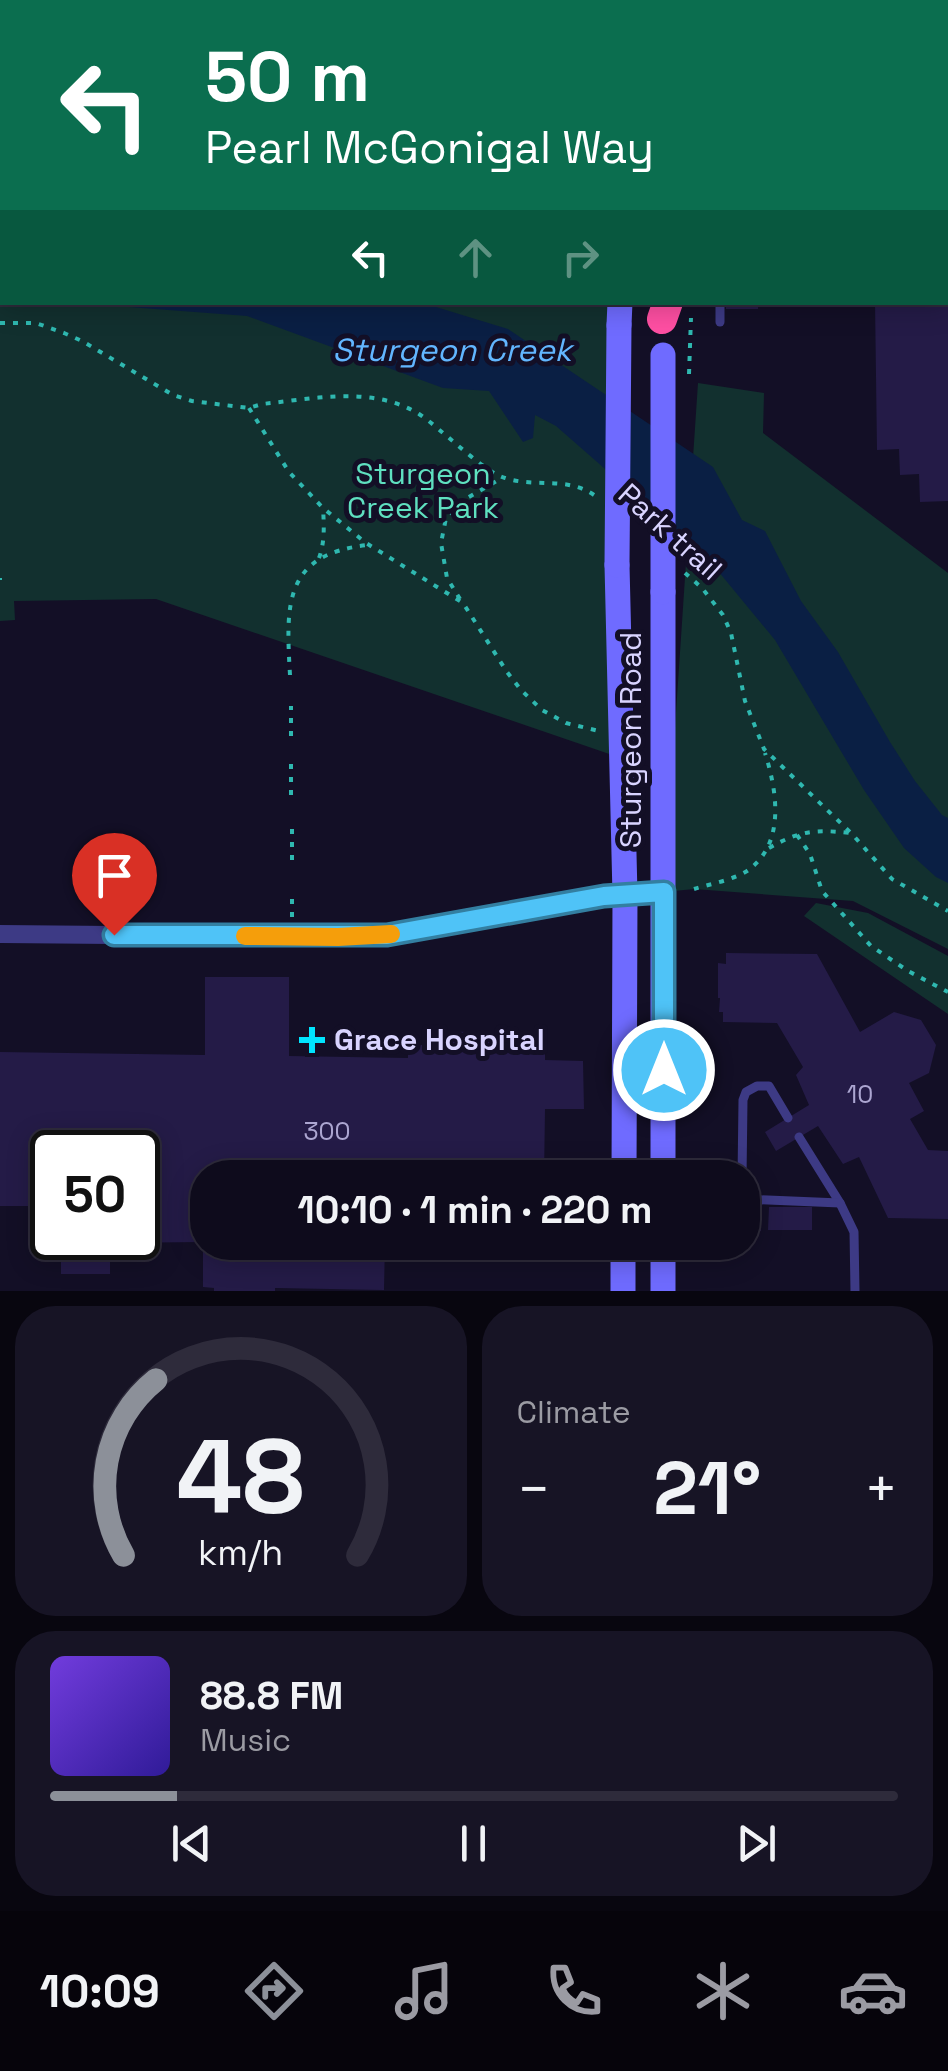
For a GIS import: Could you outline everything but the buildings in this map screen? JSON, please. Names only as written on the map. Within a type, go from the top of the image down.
[{"type":"main road","name":"Sturgeon Road","points":[[663,1160],[664,354],[670,311]]},
{"type":"main road","name":"Sturgeon Road","points":[[620,314],[617,564],[626,896],[624,1160]]},
{"type":"main road","points":[[623,1291],[624,1260]]},
{"type":"main road","points":[[663,1260],[663,1291]]},
{"type":"street","points":[[0,934],[387,935],[604,896],[664,892]]},
{"type":"lane","points":[[720,305],[720,322]]},
{"type":"lane","points":[[742,1160],[746,1092],[757,1086],[769,1086],[788,1118]]},
{"type":"lane","points":[[800,1137],[854,1232],[855,1291]]},
{"type":"lane","points":[[760,1200],[840,1203]]},
{"type":"path","points":[[670,311],[689,374]]},
{"type":"path","points":[[0,323],[36,324],[64,333],[173,395],[192,401],[249,408],[345,396],[368,397],[418,413],[502,478],[462,501],[446,518],[440,543],[447,578],[520,690],[542,710],[566,724],[604,732]]},
{"type":"path","points":[[249,408],[289,472],[323,508],[368,545],[463,603]]},
{"type":"path","name":"Park trail","points":[[502,478],[564,482],[584,488],[596,497]]},
{"type":"path","points":[[318,559],[322,549],[323,508]]},
{"type":"path","points":[[290,675],[289,606],[296,586],[308,568],[325,554],[368,545]]},
{"type":"path","name":"Park trail","points":[[673,563],[702,588],[724,616],[731,633],[744,701],[773,778],[777,803],[768,848]]},
{"type":"path","points":[[291,706],[291,736]]},
{"type":"path","name":"Park trail","points":[[764,749],[852,834],[892,879],[948,911]]},
{"type":"path","points":[[291,764],[291,797]]},
{"type":"path","points":[[292,829],[292,861]]},
{"type":"path","points":[[694,889],[744,873],[768,848],[791,836],[824,830],[852,834]]},
{"type":"path","points":[[798,835],[810,854],[822,891],[870,946],[948,992]]},
{"type":"path","points":[[292,892],[292,923]]},
{"type":"green space","name":"Sturgeon Creek Park","points":[[0,305],[608,305],[621,758],[156,599],[14,601],[15,620],[0,621]]},
{"type":"green space","points":[[698,383],[764,393],[763,433],[948,573],[948,949],[853,901],[694,889],[664,892]]},
{"type":"green space","points":[[816,903],[868,913],[948,956],[948,1014],[804,916]]},
{"type":"water","name":"Sturgeon Creek","points":[[122,305],[430,305],[508,329],[713,467],[742,520],[765,531],[801,601],[838,652],[890,742],[915,781],[948,818],[948,883],[904,848],[864,790],[775,640],[709,560],[556,426],[535,415],[533,438],[523,442],[489,391],[443,388],[247,316]]},
{"type":"slow traffic","points":[[245,936],[391,934]]},
{"type":"place","name":"Grace Hospital","points":[[312,1040]]},
{"type":"route","points":[[114,935],[387,935],[604,896],[664,892],[664,1070]]}]
